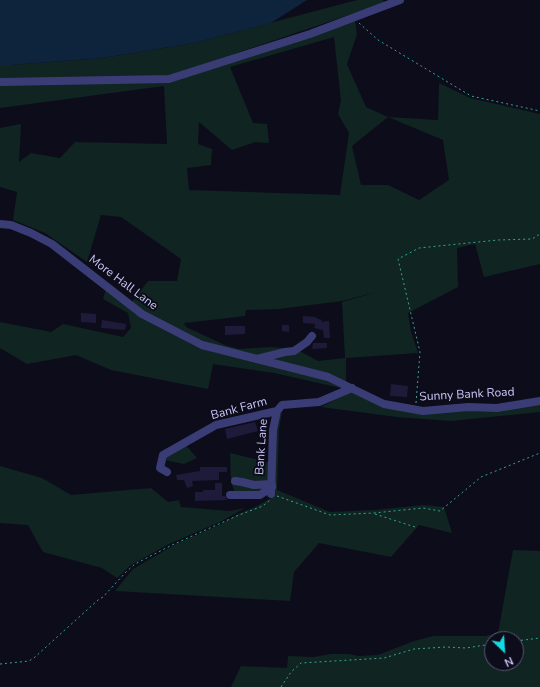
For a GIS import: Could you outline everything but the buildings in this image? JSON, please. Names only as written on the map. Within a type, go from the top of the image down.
[{"type":"street","points":[[0,82],[169,79],[310,34],[400,0]]},
{"type":"street","name":"More Hall Lane","points":[[0,224],[18,227],[52,244],[142,314],[202,345],[328,377],[352,388]]},
{"type":"street","points":[[257,359],[294,351],[307,342],[312,336]]},
{"type":"street","name":"Sunny Bank Road","points":[[352,388],[384,404],[423,411],[468,407],[496,408],[540,401]]},
{"type":"street","name":"Bank Lane","points":[[272,488],[273,430],[277,411],[282,405],[319,402],[352,388]]},
{"type":"street","name":"Bank Farm","points":[[167,472],[160,468],[162,455],[216,425],[277,411]]},
{"type":"street","points":[[235,481],[272,488]]},
{"type":"street","points":[[230,495],[260,495],[272,488]]},
{"type":"path","points":[[356,17],[359,23],[378,40],[471,96],[540,111]]},
{"type":"path","points":[[416,409],[420,352],[398,258],[419,248],[498,240],[532,239],[540,234]]},
{"type":"path","points":[[0,664],[32,659],[103,597],[131,567],[172,544],[263,506],[269,502],[272,488],[330,515],[374,514],[423,508],[440,511],[481,477],[540,453]]},
{"type":"path","points":[[374,514],[415,527]]},
{"type":"path","points":[[524,640],[540,638]]},
{"type":"path","points":[[281,687],[291,672],[302,663],[384,658],[414,649],[446,647],[466,648],[484,645]]},
{"type":"green space","points":[[357,0],[383,0],[384,3],[169,76],[170,81],[355,21],[357,34],[347,64],[366,107],[388,117],[438,120],[439,83],[470,98],[540,114],[540,264],[484,277],[475,244],[457,248],[458,287],[408,313],[411,332],[418,353],[346,358],[346,383],[202,343],[143,313],[131,303],[148,281],[177,281],[181,259],[121,217],[101,215],[87,262],[45,233],[13,220],[17,192],[0,187],[0,128],[21,124],[19,162],[31,153],[60,158],[75,142],[167,144],[164,86],[0,108],[0,65],[103,58],[194,43]],"holes":[[[334,37],[341,101],[338,114],[349,133],[340,195],[189,190],[187,168],[211,165],[212,149],[198,144],[199,122],[232,150],[255,142],[269,143],[267,124],[253,123],[230,67]],[[388,117],[443,140],[449,180],[419,200],[388,185],[361,185],[352,146]],[[377,292],[342,302],[345,358],[318,361],[296,349],[270,347],[239,349],[225,345],[186,327],[184,323],[245,316],[246,310],[279,309],[342,301]]]},
{"type":"green space","points":[[106,289],[202,347],[328,380],[345,389],[274,373],[213,364],[208,389],[111,370],[76,355],[27,364],[0,348],[0,322],[51,332],[63,324],[123,337],[131,328],[128,313],[103,299]]},
{"type":"green space","points":[[352,391],[423,411],[540,405],[540,412],[451,421],[397,417],[321,407]]},
{"type":"green space","points":[[283,407],[279,429],[277,490],[330,512],[375,510],[423,505],[444,507],[452,533],[419,525],[391,557],[319,543],[294,572],[290,601],[115,591],[133,569],[176,544],[221,524],[271,498],[274,431]]},
{"type":"green space","points":[[184,443],[197,458],[184,464],[160,459]]},
{"type":"green space","points":[[230,453],[271,463],[270,494],[235,493],[231,482]]},
{"type":"green space","points":[[0,466],[42,478],[71,495],[151,488],[168,502],[179,500],[181,507],[230,511],[245,508],[220,522],[169,544],[131,565],[117,578],[102,568],[43,552],[28,525],[0,523]]},
{"type":"green space","points":[[513,550],[540,551],[540,687],[231,687],[241,666],[287,668],[288,656],[314,657],[331,654],[348,654],[358,656],[378,655],[414,641],[433,636],[484,636],[484,671],[524,671],[524,631],[498,631]]},
{"type":"water","points":[[0,0],[307,0],[271,23],[194,43],[103,58],[0,65]]}]
